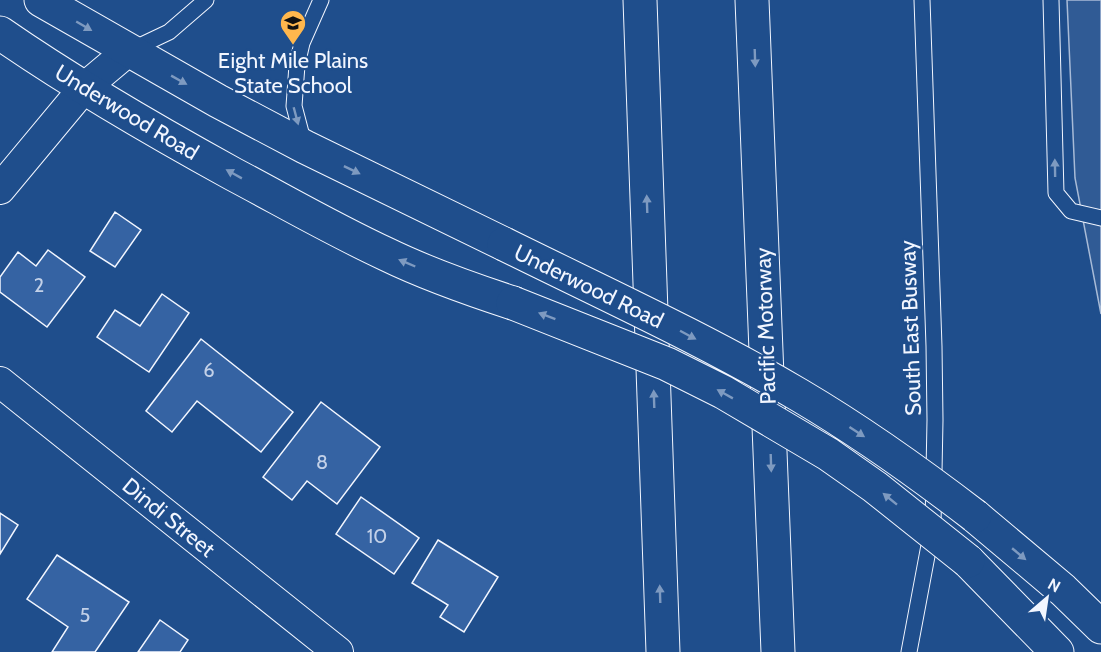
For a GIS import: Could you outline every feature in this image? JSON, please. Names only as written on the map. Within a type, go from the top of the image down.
[{"type":"main road","name":"Underwood Road","points":[[40,0],[128,51],[305,147],[676,329],[799,395],[944,492],[1063,590],[1101,627]]},
{"type":"main road","points":[[640,0],[663,652]]},
{"type":"main road","name":"Pacific Motorway","points":[[752,0],[778,652]]},
{"type":"main road","name":"Underwood Road","points":[[0,33],[84,88],[191,152],[365,244],[461,286],[513,303],[667,364],[723,392],[828,454],[875,487],[968,561],[1057,652]]},
{"type":"street","points":[[0,189],[84,88],[128,51]]},
{"type":"street","name":"Dindi Street","points":[[0,382],[338,652]]},
{"type":"lane","points":[[128,51],[169,32],[206,0]]},
{"type":"lane","points":[[305,147],[294,106],[297,65],[302,44],[321,0]]},
{"type":"lane","name":"South East Busway","points":[[909,652],[933,524],[934,346],[922,0]]},
{"type":"lane","points":[[1051,0],[1056,193],[1071,211],[1101,218]]},
{"type":"shaded area","points":[[1067,0],[1101,0],[1101,314],[1075,178]]},
{"type":"building","points":[[115,212],[141,230],[115,267],[90,251]]},
{"type":"building","points":[[48,250],[85,277],[47,327],[0,292],[0,277],[18,252],[36,266]]},
{"type":"building","points":[[162,294],[189,313],[149,372],[97,337],[115,310],[140,326]]},
{"type":"building","points":[[201,339],[293,412],[261,452],[197,401],[172,432],[146,411]]},
{"type":"building","points":[[321,402],[380,447],[337,504],[307,481],[292,500],[263,477]]},
{"type":"building","points":[[361,497],[419,538],[394,574],[336,534]]},
{"type":"building","points":[[0,513],[18,525],[0,554]]},
{"type":"building","points":[[438,540],[498,577],[464,632],[440,617],[448,605],[412,583]]},
{"type":"building","points":[[57,555],[129,602],[95,652],[52,652],[68,627],[27,599]]},
{"type":"building","points":[[160,620],[188,640],[180,652],[138,652]]},
{"type":"place","name":"Eight Mile Plains State School","points":[[293,46]]}]
